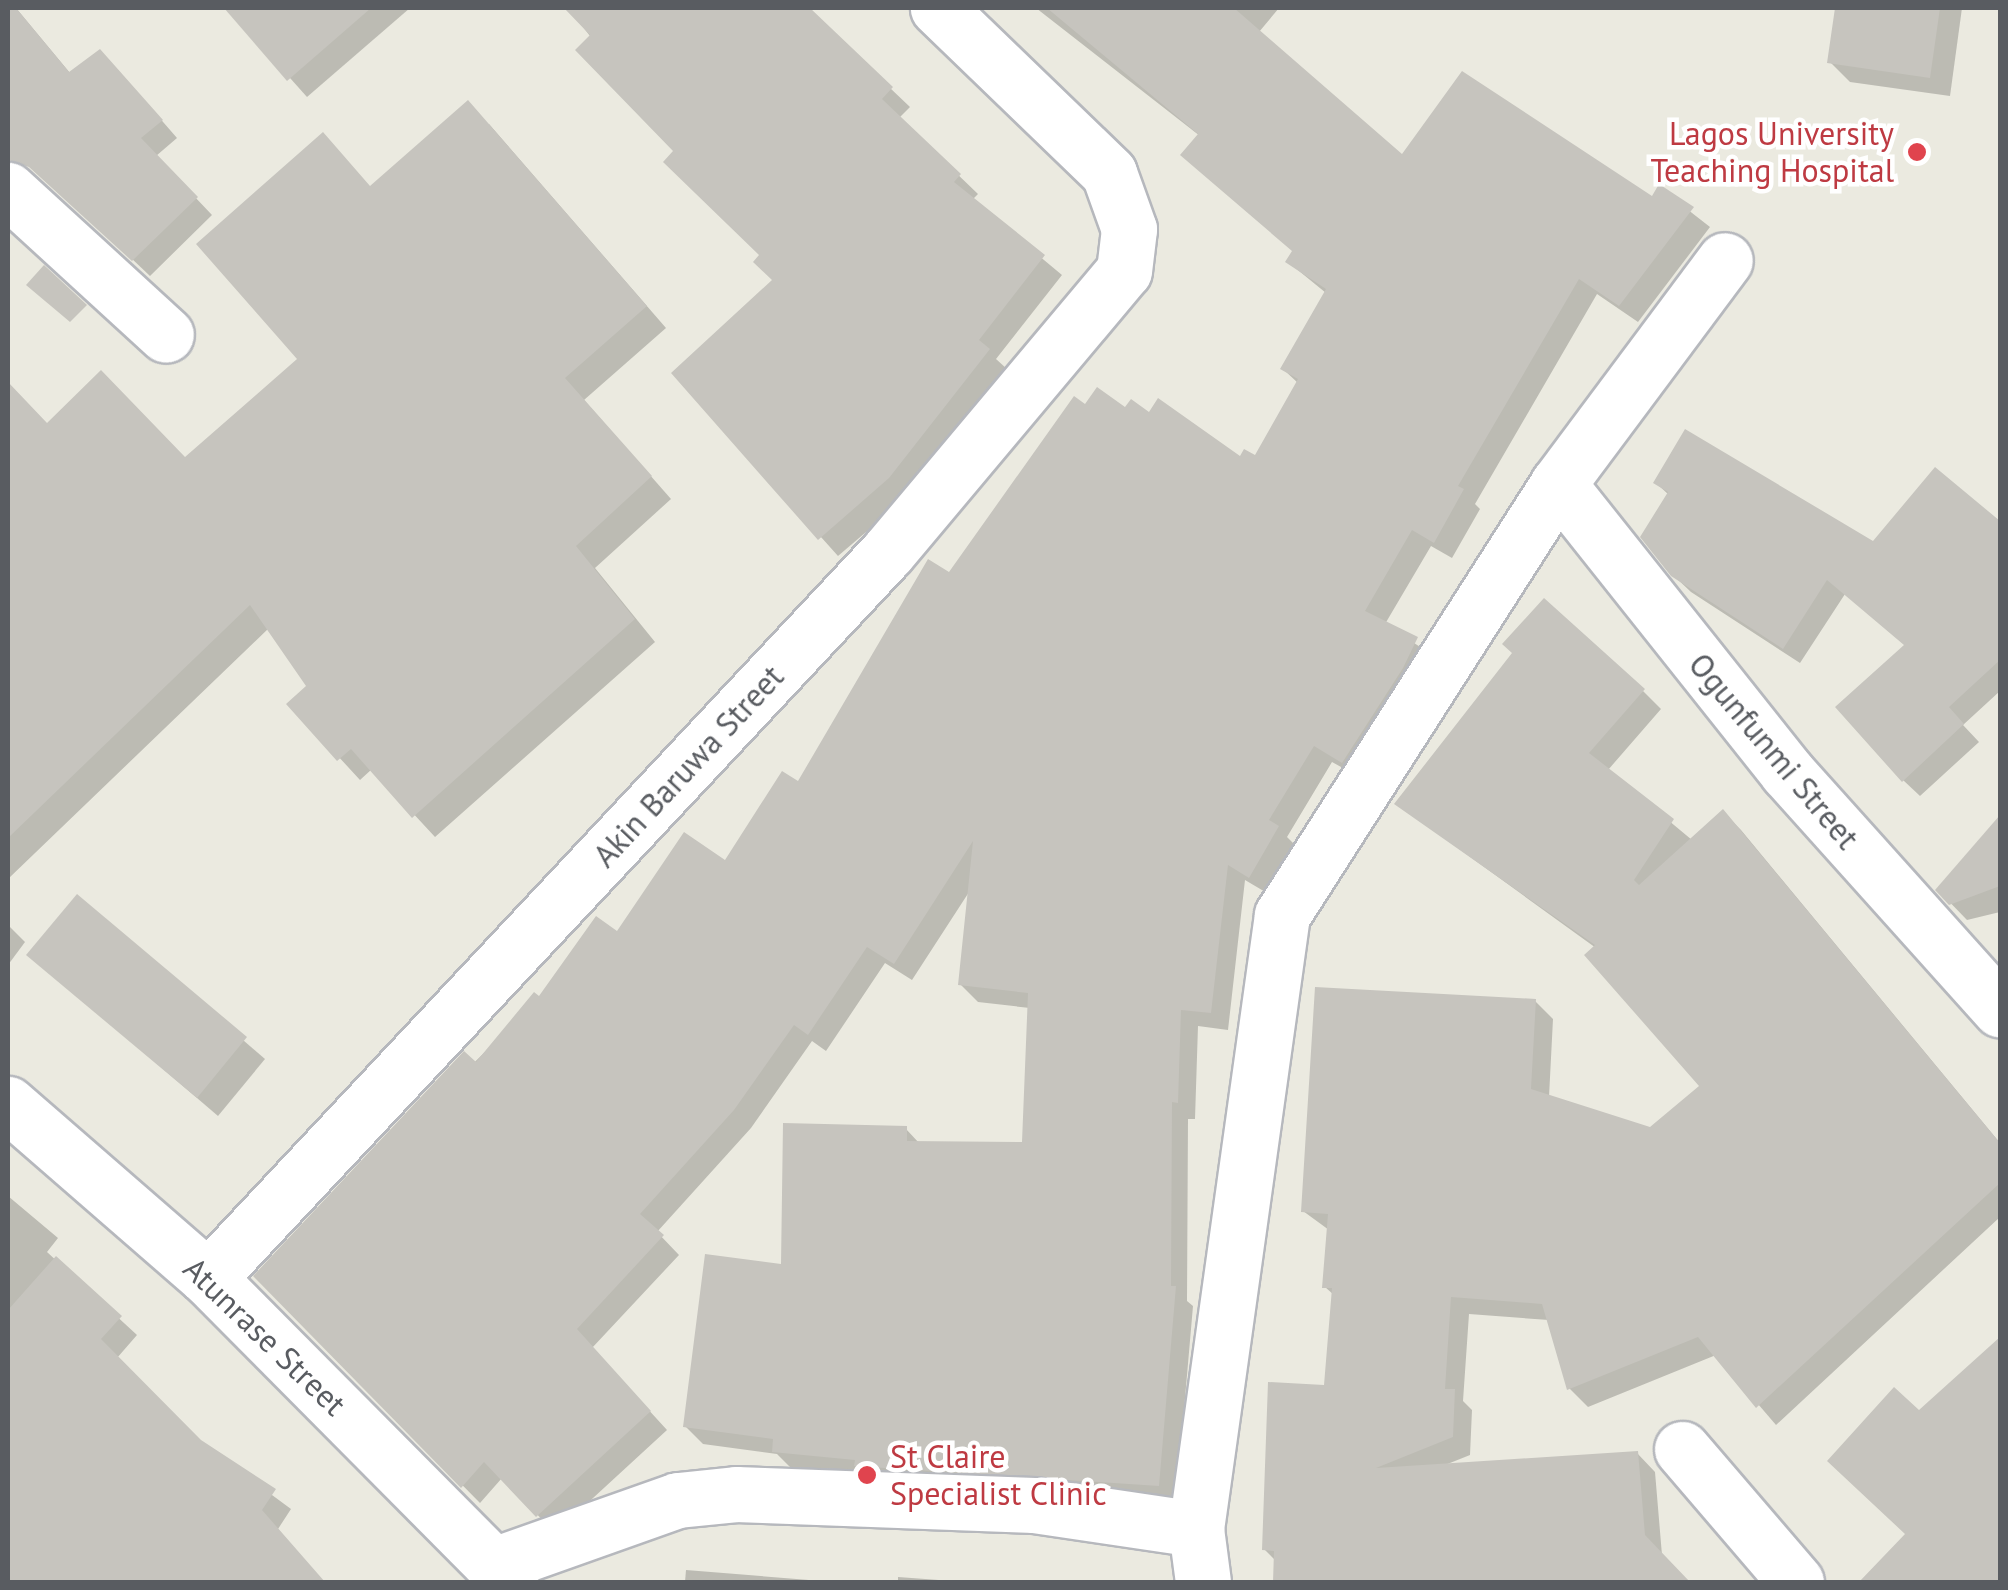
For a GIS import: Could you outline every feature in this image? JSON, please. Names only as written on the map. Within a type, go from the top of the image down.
[{"type":"street","name":"Akin Baruwa Street","points":[[208,1278],[886,553],[1124,272],[1129,229],[1109,173],[938,8]]},
{"type":"street","points":[[8,190],[166,336]]},
{"type":"street","points":[[1202,1582],[1196,1529],[1282,915],[1558,484],[1725,260]]},
{"type":"street","name":"Ogunfunmi Street","points":[[1558,484],[1786,772],[2000,1009]]},
{"type":"street","name":"Atunrase Street","points":[[8,1104],[208,1278],[503,1573]]},
{"type":"street","points":[[1682,1449],[1796,1582]]},
{"type":"street","points":[[503,1573],[659,1506],[736,1494],[1034,1505],[1196,1529]]},
{"type":"building","points":[[8,8],[16,8],[69,72],[100,49],[163,120],[141,138],[198,197],[132,261],[29,167],[8,160]]},
{"type":"building","points":[[224,8],[371,8],[287,81]]},
{"type":"building","points":[[564,8],[810,8],[893,87],[882,99],[961,174],[954,182],[1045,255],[979,340],[990,349],[889,478],[818,540],[671,373],[772,280],[753,262],[759,255],[663,162],[673,151],[575,50],[590,35]]},
{"type":"building","points":[[1047,8],[1234,8],[1402,154],[1462,71],[1652,196],[1659,184],[1694,207],[1619,306],[1579,279],[1458,486],[1464,489],[1434,543],[1412,530],[1365,611],[1418,637],[1403,668],[1342,763],[1314,746],[1269,820],[1279,826],[1249,878],[1228,865],[1211,1013],[1181,1010],[1178,1103],[1172,1102],[1171,1286],[1176,1286],[1159,1486],[854,1466],[855,1460],[772,1452],[773,1439],[683,1427],[705,1254],[781,1264],[783,1123],[907,1126],[907,1141],[1022,1142],[1028,993],[958,985],[973,841],[894,964],[867,947],[808,1035],[794,1025],[734,1110],[640,1214],[664,1235],[577,1329],[651,1411],[536,1517],[484,1462],[461,1488],[253,1276],[464,1051],[476,1062],[534,992],[539,996],[596,916],[617,931],[684,832],[725,860],[782,771],[798,781],[928,559],[949,572],[1074,396],[1085,404],[1097,387],[1125,407],[1131,399],[1149,412],[1158,398],[1240,456],[1244,449],[1255,455],[1298,379],[1280,369],[1326,289],[1285,262],[1292,251],[1180,155],[1198,134]]},
{"type":"building","points":[[1835,8],[1940,8],[1930,78],[1827,63]]},
{"type":"building","points":[[468,100],[647,306],[565,378],[652,476],[576,546],[635,619],[412,818],[351,749],[337,761],[286,704],[306,686],[250,605],[8,838],[8,382],[47,423],[101,370],[185,457],[297,359],[196,244],[323,132],[370,186]]},
{"type":"building","points":[[44,265],[87,305],[70,322],[26,285]]},
{"type":"building","points":[[1685,429],[1873,541],[1935,467],[2000,521],[2000,660],[1949,707],[1964,724],[1902,782],[1835,707],[1904,645],[1827,580],[1783,649],[1671,576],[1640,537],[1668,492],[1653,483]]},
{"type":"building","points":[[1544,598],[1645,689],[1589,753],[1674,819],[1634,880],[1639,885],[1723,809],[2000,1143],[2000,1183],[1756,1408],[1698,1337],[1567,1390],[1542,1304],[1451,1297],[1445,1389],[1455,1389],[1453,1437],[1376,1468],[1638,1451],[1645,1535],[1690,1582],[1273,1582],[1274,1551],[1262,1550],[1268,1382],[1324,1385],[1332,1288],[1322,1288],[1328,1214],[1301,1212],[1315,987],[1536,999],[1531,1089],[1650,1127],[1699,1086],[1584,955],[1595,945],[1394,804],[1512,653],[1502,644]]},
{"type":"building","points":[[2000,815],[2000,886],[1949,905],[1935,890]]},
{"type":"building","points":[[77,894],[247,1037],[197,1098],[26,955]]},
{"type":"building","points":[[56,1256],[122,1316],[101,1339],[201,1440],[276,1489],[262,1510],[325,1582],[8,1582],[8,1310]]},
{"type":"building","points":[[2000,1337],[2000,1582],[1859,1582],[1905,1534],[1827,1461],[1894,1387],[1919,1410]]},
{"type":"place","name":"Lagos University Teaching Hospital","points":[[1917,152]]},
{"type":"place","name":"St Claire Specialist Clinic","points":[[867,1475]]}]
